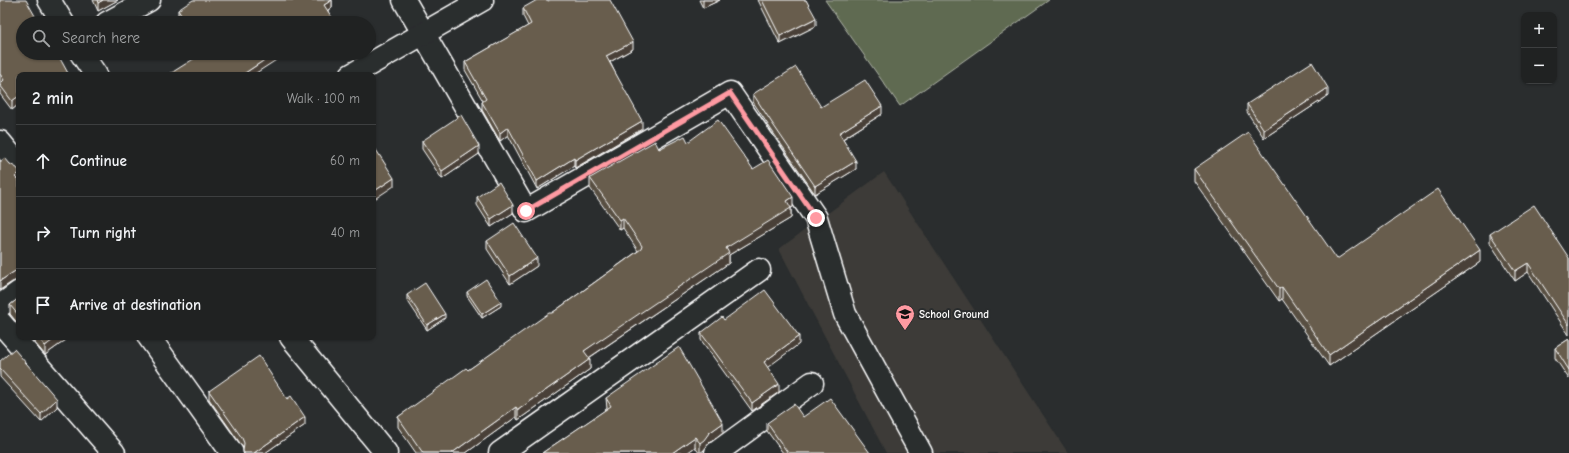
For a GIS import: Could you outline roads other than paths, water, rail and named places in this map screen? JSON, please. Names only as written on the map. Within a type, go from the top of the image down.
[{"type":"street","points":[[49,0],[59,16]]},
{"type":"street","points":[[119,16],[149,0]]},
{"type":"street","points":[[404,0],[526,211],[730,93],[816,218],[845,314],[921,453]]},
{"type":"street","points":[[356,72],[482,0]]},
{"type":"street","points":[[86,60],[94,72]]},
{"type":"street","points":[[0,142],[16,161]]},
{"type":"street","points":[[500,453],[759,270]]},
{"type":"street","points":[[0,306],[16,294]]},
{"type":"street","points":[[0,322],[114,453]]},
{"type":"street","points":[[151,340],[232,453]]},
{"type":"street","points":[[293,340],[386,453]]},
{"type":"street","points":[[716,453],[812,383]]},
{"type":"place","name":"School Ground","points":[[905,331]]}]
